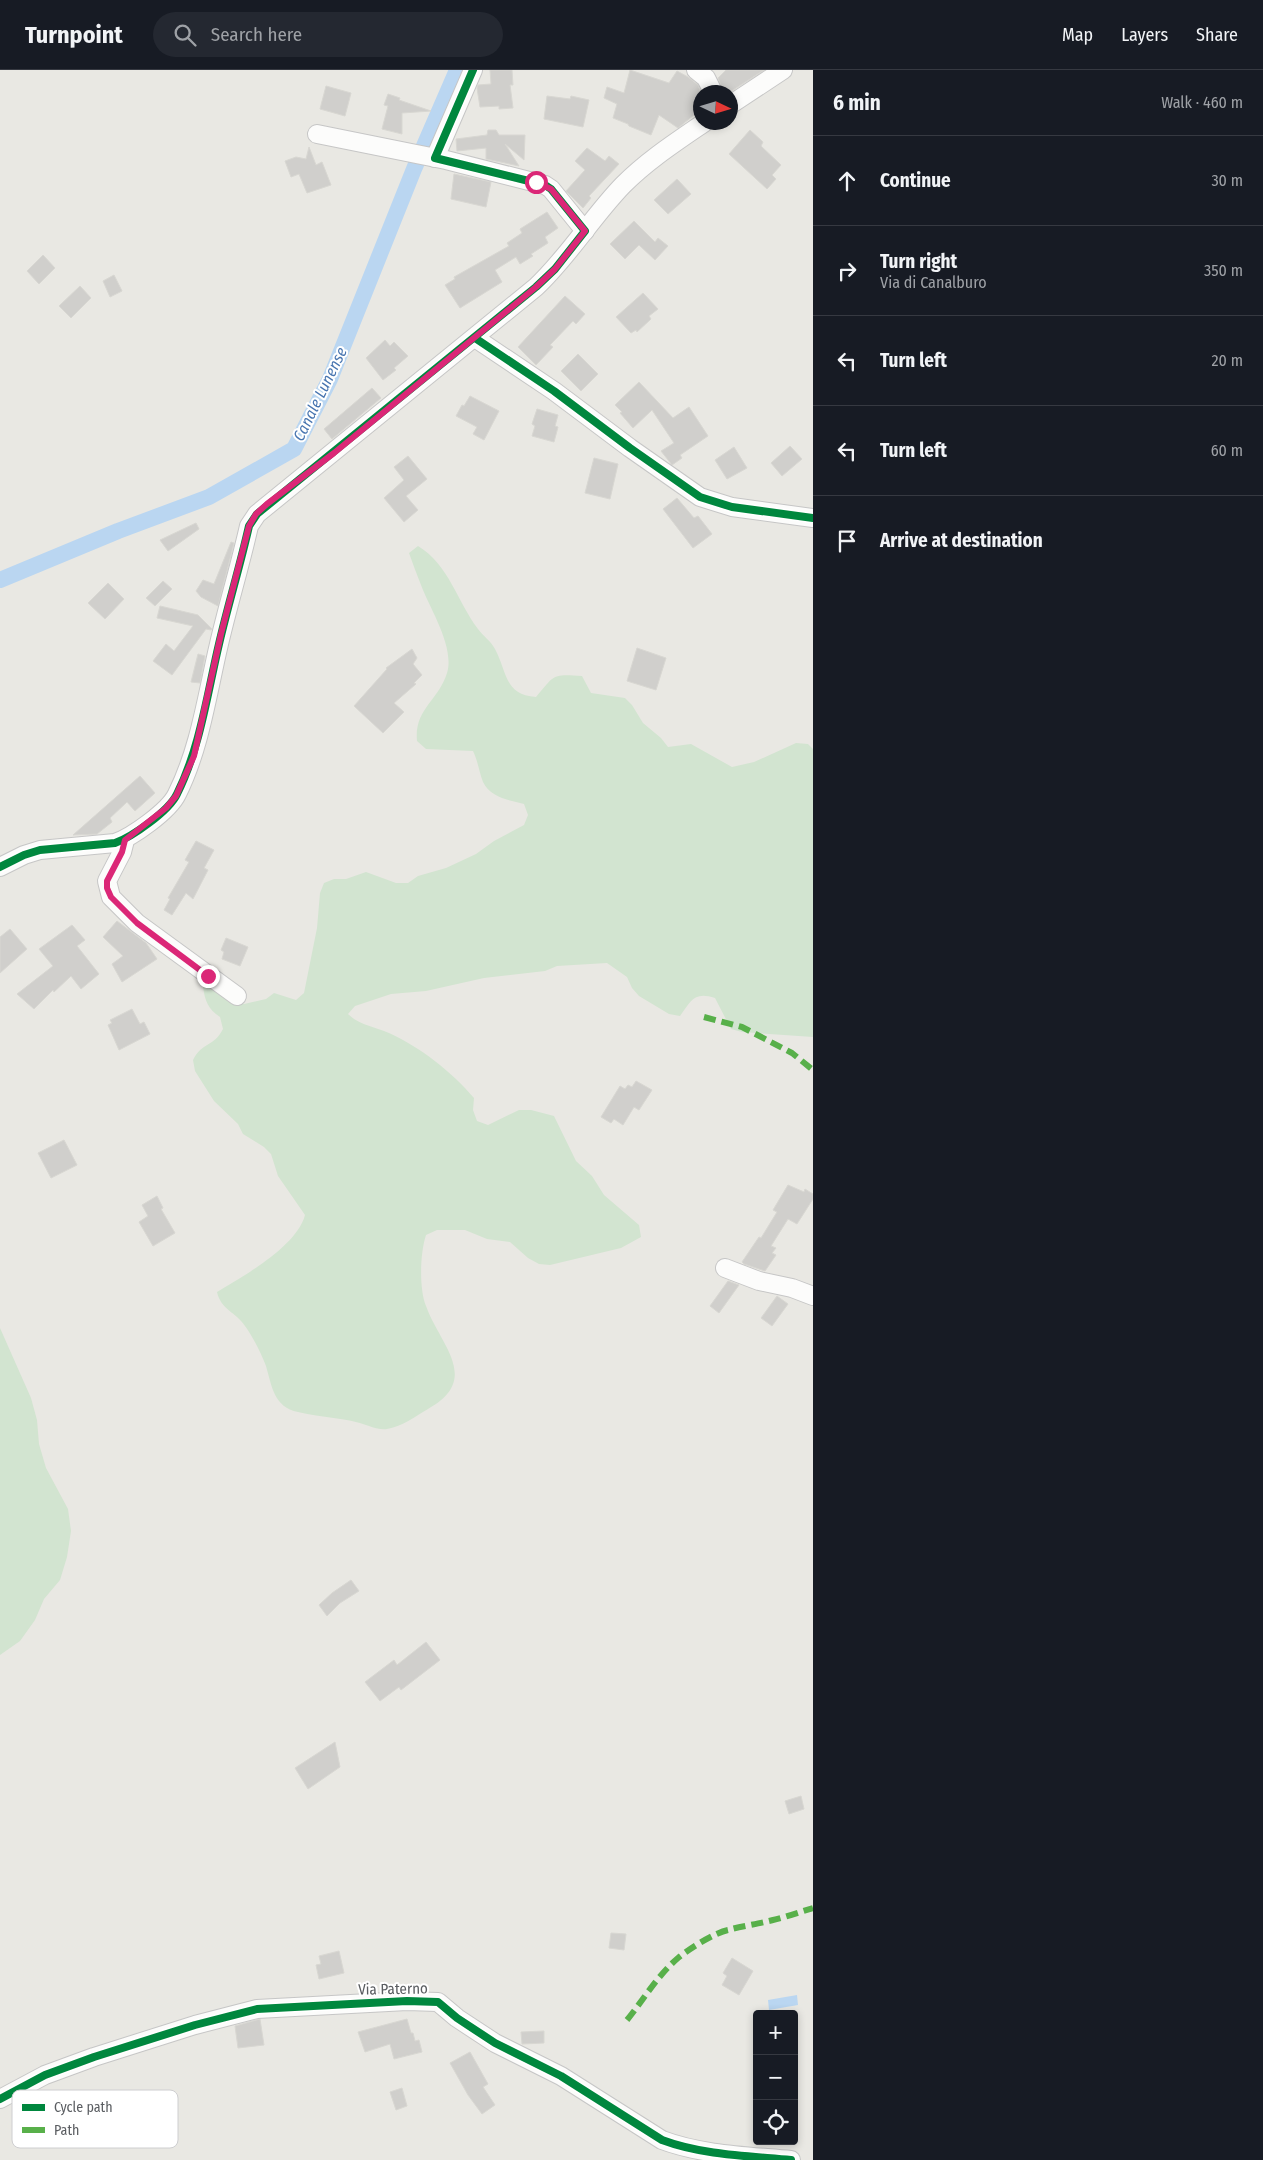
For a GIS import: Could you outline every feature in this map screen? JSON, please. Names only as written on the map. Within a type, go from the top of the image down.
[{"type":"street","points":[[435,158],[473,70]]},
{"type":"street","points":[[696,70],[706,78],[710,85]]},
{"type":"street","points":[[738,100],[783,70]]},
{"type":"street","points":[[0,867],[40,850],[115,843],[125,840],[171,802],[176,796],[194,756],[221,634],[249,526],[256,514],[474,338],[555,269],[622,186],[653,158],[693,130]]},
{"type":"street","points":[[318,134],[435,158],[545,185],[551,189],[585,231]]},
{"type":"street","points":[[474,338],[554,391],[700,497],[732,508],[813,518]]},
{"type":"street","points":[[125,840],[122,852],[107,881],[107,888],[111,897],[137,923],[237,996]]},
{"type":"street","points":[[725,1268],[759,1281],[792,1288],[813,1296]]},
{"type":"street","name":"Via Paterno","points":[[17,2090],[45,2075],[94,2057],[195,2025],[257,2009],[407,2001],[438,2002],[457,2018],[495,2043],[561,2076],[662,2140],[677,2146],[699,2150],[791,2160]]},
{"type":"street","name":"Via Paterno","points":[[0,2099],[12,2093]]},
{"type":"green space","points":[[418,546],[438,563],[445,573],[480,632],[493,646],[508,680],[518,692],[536,697],[554,678],[564,675],[582,676],[591,693],[625,698],[632,705],[643,723],[661,738],[668,747],[691,744],[732,767],[754,762],[796,743],[808,744],[813,749],[813,1037],[742,1032],[731,1029],[715,998],[708,996],[694,999],[680,1016],[669,1014],[639,996],[632,988],[627,977],[607,963],[557,966],[545,971],[484,978],[426,991],[391,994],[355,1006],[348,1014],[352,1018],[389,1033],[412,1045],[456,1079],[474,1098],[473,1110],[477,1121],[488,1125],[519,1110],[531,1110],[554,1116],[576,1161],[592,1176],[604,1195],[639,1225],[641,1237],[621,1248],[550,1265],[539,1264],[528,1258],[510,1242],[487,1239],[465,1230],[437,1230],[426,1235],[422,1261],[422,1290],[432,1320],[453,1361],[455,1374],[452,1386],[444,1398],[403,1424],[383,1429],[351,1421],[298,1412],[284,1406],[275,1395],[264,1361],[251,1335],[241,1321],[225,1307],[219,1298],[217,1292],[255,1269],[281,1249],[300,1227],[305,1215],[278,1176],[271,1154],[264,1147],[243,1134],[238,1124],[214,1101],[195,1071],[193,1060],[200,1050],[216,1039],[223,1029],[220,1017],[208,1004],[203,987],[214,984],[244,1004],[266,999],[274,993],[296,1000],[304,993],[317,928],[320,893],[324,883],[334,879],[346,879],[366,872],[396,883],[408,883],[418,876],[446,868],[476,854],[494,841],[524,825],[528,815],[524,804],[501,798],[486,787],[473,751],[426,749],[417,741],[419,721],[439,691],[449,663],[445,640],[409,553]]},
{"type":"green space","points":[[0,1328],[31,1398],[37,1420],[39,1444],[46,1468],[68,1509],[71,1531],[67,1557],[60,1580],[44,1599],[35,1620],[20,1641],[0,1655]]},
{"type":"water","points":[[797,1995],[798,2005],[769,2010],[768,2000]]},
{"type":"building","points":[[490,70],[512,70],[513,85],[510,85],[513,108],[499,109],[499,106],[480,107],[477,88],[478,85],[491,84]]},
{"type":"building","points":[[630,70],[669,83],[677,71],[698,85],[693,85],[693,116],[678,128],[659,115],[651,135],[613,118],[617,104],[604,98],[607,87],[624,93]]},
{"type":"building","points":[[726,70],[764,70],[738,87],[738,85],[721,85],[718,78]]},
{"type":"building","points":[[326,86],[351,93],[345,116],[320,109]]},
{"type":"building","points":[[388,94],[400,98],[399,100],[431,111],[402,113],[402,134],[382,129],[388,106],[384,105]]},
{"type":"building","points":[[547,96],[570,99],[571,96],[589,100],[583,127],[544,119]]},
{"type":"building","points":[[488,130],[496,130],[499,135],[525,135],[524,160],[505,144],[519,166],[486,159],[486,148],[457,151],[456,139],[487,135]]},
{"type":"building","points":[[750,130],[763,142],[761,146],[781,165],[772,175],[776,179],[767,189],[729,154]]},
{"type":"building","points":[[309,147],[316,165],[322,162],[331,185],[307,193],[299,174],[291,177],[285,161],[296,157],[306,159]]},
{"type":"building","points":[[587,148],[605,161],[609,156],[619,164],[589,196],[591,198],[583,208],[566,191],[585,170],[575,161]]},
{"type":"building","points":[[454,174],[491,182],[486,207],[451,199]]},
{"type":"building","points":[[677,179],[691,194],[668,214],[654,200]]},
{"type":"building","points":[[547,212],[558,228],[545,237],[548,243],[520,264],[516,257],[495,270],[502,282],[460,308],[445,285],[455,279],[454,277],[509,246],[507,243],[522,233],[520,229]]},
{"type":"building","points":[[634,221],[655,242],[658,238],[668,246],[655,260],[639,245],[625,259],[610,244]]},
{"type":"building","points":[[43,255],[55,268],[39,284],[27,271]]},
{"type":"building","points":[[114,275],[122,291],[110,297],[103,281]]},
{"type":"building","points":[[80,286],[91,298],[71,318],[59,306]]},
{"type":"building","points":[[643,293],[658,309],[649,316],[651,319],[637,332],[636,330],[631,333],[616,317]]},
{"type":"building","points":[[565,296],[585,314],[576,324],[573,321],[550,345],[553,347],[536,365],[518,347]]},
{"type":"building","points":[[385,340],[390,346],[394,342],[408,356],[394,368],[396,370],[383,380],[366,358]]},
{"type":"building","points":[[578,354],[598,374],[581,391],[561,371]]},
{"type":"building","points":[[639,382],[673,418],[689,407],[708,436],[680,455],[682,458],[672,465],[661,451],[674,443],[652,410],[633,428],[615,405]]},
{"type":"building","points":[[372,388],[381,398],[332,439],[324,429]]},
{"type":"building","points":[[470,396],[499,411],[484,440],[473,434],[477,427],[456,416]]},
{"type":"building","points":[[537,409],[558,415],[555,426],[558,427],[554,442],[532,436],[535,426],[532,424]]},
{"type":"building","points":[[790,446],[802,459],[782,476],[771,463]]},
{"type":"building","points":[[734,447],[747,468],[727,479],[715,460]]},
{"type":"building","points":[[408,456],[427,479],[406,496],[418,510],[404,522],[384,498],[404,480],[394,467]]},
{"type":"building","points":[[594,458],[618,464],[610,499],[585,493]]},
{"type":"building","points":[[677,498],[694,518],[698,516],[712,534],[693,548],[663,509]]},
{"type":"building","points":[[196,523],[199,529],[168,551],[160,540]]},
{"type":"building","points":[[231,542],[234,543],[218,606],[201,597],[196,591],[203,580],[214,584]]},
{"type":"building","points":[[163,581],[172,589],[155,606],[146,598]]},
{"type":"building","points":[[108,583],[124,599],[105,619],[88,603]]},
{"type":"building","points":[[160,606],[198,615],[212,629],[206,629],[172,675],[153,661],[166,644],[174,651],[193,626],[157,618]]},
{"type":"building","points":[[637,648],[666,658],[656,690],[627,681]]},
{"type":"building","points":[[412,649],[417,658],[413,664],[422,675],[414,683],[416,684],[394,703],[404,712],[383,733],[354,706],[386,668]]},
{"type":"building","points":[[198,654],[205,656],[200,683],[191,682]]},
{"type":"building","points":[[140,776],[155,793],[135,811],[127,802],[110,818],[112,822],[97,834],[73,835]]},
{"type":"building","points":[[196,841],[214,850],[204,868],[208,870],[193,899],[186,893],[172,915],[164,910],[170,899],[168,898],[189,862],[185,860]]},
{"type":"building","points":[[117,921],[146,943],[157,959],[122,982],[112,964],[123,956],[103,937]]},
{"type":"building","points":[[72,925],[85,940],[77,946],[99,974],[81,989],[71,976],[54,992],[53,990],[34,1009],[17,994],[53,966],[39,949]]},
{"type":"building","points":[[10,929],[27,949],[0,973],[0,937]]},
{"type":"building","points":[[226,938],[248,947],[240,966],[222,959],[224,952],[221,950]]},
{"type":"building","points":[[132,1009],[140,1024],[144,1022],[150,1034],[119,1050],[108,1025],[112,1023],[110,1020]]},
{"type":"building","points":[[636,1081],[652,1090],[639,1110],[634,1107],[623,1125],[614,1119],[611,1123],[601,1117],[620,1086],[625,1089],[628,1085],[632,1087]]},
{"type":"building","points":[[64,1140],[77,1165],[51,1178],[38,1153]]},
{"type":"building","points":[[788,1185],[804,1192],[805,1189],[813,1194],[813,1199],[797,1224],[788,1219],[771,1246],[776,1248],[772,1253],[776,1255],[765,1271],[744,1264],[742,1262],[759,1237],[761,1238],[777,1212],[773,1210]]},
{"type":"building","points":[[157,1196],[163,1208],[161,1209],[175,1233],[153,1246],[139,1222],[148,1216],[142,1205]]},
{"type":"building","points":[[728,1281],[739,1285],[719,1313],[710,1306]]},
{"type":"building","points":[[777,1296],[788,1304],[772,1326],[761,1318]]},
{"type":"building","points":[[351,1580],[359,1591],[340,1603],[327,1616],[319,1605]]},
{"type":"building","points":[[426,1642],[440,1660],[401,1690],[399,1687],[380,1701],[365,1682],[394,1660],[397,1665]]},
{"type":"building","points":[[335,1742],[340,1767],[308,1789],[295,1768]]},
{"type":"building","points":[[801,1796],[804,1809],[789,1814],[785,1801]]},
{"type":"building","points":[[611,1933],[626,1934],[624,1950],[609,1948]]},
{"type":"building","points":[[339,1951],[344,1973],[319,1979],[316,1965],[321,1964],[319,1956]]},
{"type":"building","points":[[732,1958],[753,1971],[739,1995],[722,1985],[727,1976],[723,1973]]},
{"type":"building","points":[[260,2019],[264,2045],[238,2048],[235,2026]]},
{"type":"building","points":[[407,2019],[415,2041],[419,2040],[422,2052],[394,2059],[390,2044],[365,2052],[358,2032]]},
{"type":"building","points":[[544,2031],[544,2043],[522,2044],[521,2032]]},
{"type":"building","points":[[470,2052],[488,2084],[483,2087],[495,2105],[482,2114],[468,2095],[450,2063]]},
{"type":"building","points":[[402,2088],[407,2106],[396,2110],[390,2092]]},
{"type":"waterway","name":"Canale Lunense","points":[[0,580],[118,531],[209,497],[294,449],[330,379],[414,169],[457,70]]},
{"type":"marked path","points":[[704,1017],[742,1027],[792,1053],[813,1070]]},
{"type":"marked path","points":[[627,2020],[670,1965],[702,1942],[722,1932],[778,1919],[813,1908]]},
{"type":"cycle path","points":[[0,867],[24,855],[40,850],[115,843],[140,829],[173,801],[192,758],[249,526],[257,514],[536,287],[555,269],[585,231],[551,189],[545,185],[435,158],[473,70]]},
{"type":"cycle path","points":[[475,338],[554,391],[700,497],[732,507],[813,518]]},
{"type":"cycle path","points":[[17,2090],[45,2075],[94,2057],[195,2025],[257,2009],[407,2001],[438,2002],[457,2018],[495,2043],[561,2076],[662,2140],[709,2152],[791,2160]]},
{"type":"cycle path","points":[[0,2099],[12,2093]]},
{"type":"route","points":[[208,976],[137,923],[111,897],[107,888],[107,881],[112,868],[122,852],[125,840],[166,808],[176,796],[194,756],[221,634],[249,526],[256,514],[267,504],[334,453],[536,287],[555,269],[585,231],[551,189],[536,182]]}]
